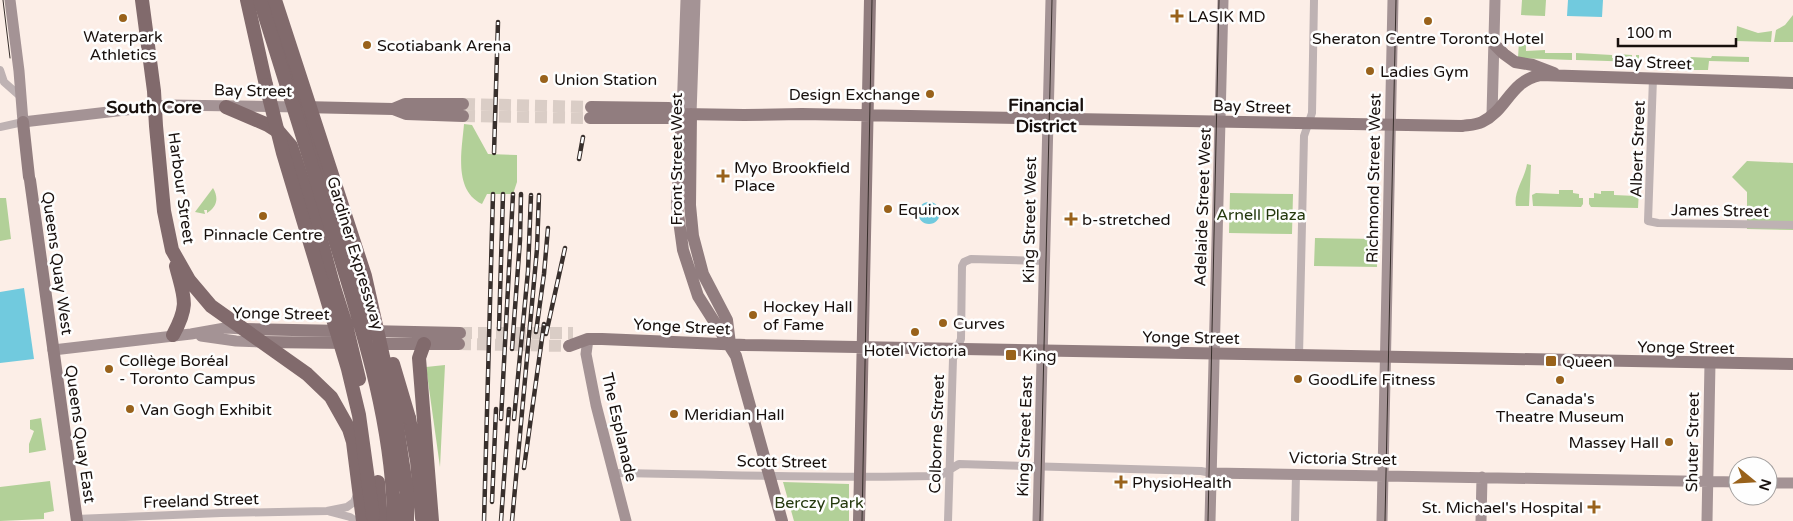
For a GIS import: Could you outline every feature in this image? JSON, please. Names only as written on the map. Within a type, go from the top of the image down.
[{"type":"highway","name":"Harbour Street","points":[[142,0],[155,106],[164,211],[172,250],[189,280],[217,312],[308,374],[331,397],[349,429],[362,521]]},
{"type":"highway","points":[[246,0],[283,153],[348,369],[366,458],[373,521]]},
{"type":"highway","name":"Gardiner Expressway","points":[[260,0],[351,294],[379,393],[388,441],[394,491],[394,521]]},
{"type":"highway","points":[[268,0],[373,337],[407,491],[411,521]]},
{"type":"highway","name":"Gardiner Expressway","points":[[275,0],[365,276],[394,406],[407,492],[407,521]]},
{"type":"highway","points":[[226,107],[274,128],[295,152],[357,367],[378,482],[380,521]]},
{"type":"highway","points":[[172,250],[185,306],[183,316],[174,336]]},
{"type":"highway","points":[[365,276],[409,418],[417,461],[422,521]]},
{"type":"highway","points":[[424,344],[419,358],[432,521]]},
{"type":"main road","name":"Queens Quay West","points":[[10,0],[23,122],[53,350]]},
{"type":"main road","points":[[859,521],[870,0]]},
{"type":"main road","name":"King Street West","points":[[1042,351],[1051,0]]},
{"type":"main road","name":"Adelaide Street West","points":[[1210,521],[1223,0]]},
{"type":"main road","name":"Richmond Street West","points":[[1382,521],[1393,0]]},
{"type":"main road","points":[[1492,115],[1495,0]]},
{"type":"main road","name":"Front Street West","points":[[690,2],[687,114],[690,205],[695,243],[703,274],[703,289]]},
{"type":"main road","points":[[1494,44],[1515,62],[1533,65],[1558,75]]},
{"type":"main road","name":"Bay Street","points":[[591,112],[669,118],[687,114],[868,115],[1462,126],[1480,123],[1492,115],[1524,80],[1540,75],[1793,84]]},
{"type":"main road","name":"Bay Street","points":[[23,122],[155,106],[393,109],[406,114],[463,110]]},
{"type":"main road","name":"Front Street West","points":[[687,114],[677,206],[683,250],[703,289],[727,320],[730,344],[736,356],[782,521]]},
{"type":"main road","points":[[677,206],[690,205]]},
{"type":"main road","name":"Yonge Street","points":[[53,350],[191,334],[225,328],[373,337],[460,339],[424,344],[373,337],[262,342],[239,341],[191,334]]},
{"type":"main road","name":"Yonge Street","points":[[573,333],[588,339],[730,344],[1793,364]]},
{"type":"main road","name":"Yonge Street","points":[[569,346],[588,339]]},
{"type":"main road","name":"The Esplanade","points":[[588,339],[586,354],[596,406],[626,521]]},
{"type":"main road","name":"Queens Quay East","points":[[53,350],[76,520]]},
{"type":"main road","name":"King Street East","points":[[1038,521],[1042,351]]},
{"type":"main road","name":"Shuter Street","points":[[1707,521],[1710,363]]},
{"type":"main road","name":"Victoria Street","points":[[1211,473],[1728,482]]},
{"type":"main road","points":[[1481,521],[1482,477]]},
{"type":"main road","points":[[1778,483],[1793,483]]},
{"type":"street","points":[[1299,356],[1304,136],[1312,113],[1314,0]]},
{"type":"street","points":[[0,70],[4,82],[20,97]]},
{"type":"street","name":"Albert Street","points":[[1648,221],[1653,78]]},
{"type":"street","points":[[0,127],[23,122]]},
{"type":"street","name":"James Street","points":[[1648,221],[1658,223],[1793,225]]},
{"type":"street","name":"Colborne Street","points":[[948,521],[953,359],[960,339],[962,269],[966,260],[1044,262]]},
{"type":"street","name":"Victoria Street","points":[[949,470],[959,464],[1151,469],[1211,473]]},
{"type":"street","name":"Scott Street","points":[[614,473],[860,477],[932,476],[941,475],[949,470]]},
{"type":"street","points":[[1295,521],[1296,474]]},
{"type":"street","name":"Freeland Street","points":[[76,520],[213,513],[327,511],[351,505],[359,490]]},
{"type":"street","name":"Freeland Street","points":[[327,511],[356,521]]},
{"type":"green space","points":[[1522,0],[1546,0],[1545,16],[1521,15]]},
{"type":"green space","points":[[1793,15],[1793,42],[1774,42],[1776,30],[1785,25]]},
{"type":"green space","points":[[1737,26],[1758,33],[1772,31],[1771,42],[1736,41]]},
{"type":"green space","points":[[1523,38],[1526,39],[1526,51],[1545,50],[1545,53],[1572,53],[1572,60],[1518,58],[1519,41],[1522,41]]},
{"type":"green space","points":[[1576,53],[1612,55],[1612,58],[1615,58],[1616,54],[1632,55],[1632,58],[1636,58],[1636,55],[1639,55],[1639,62],[1576,60]]},
{"type":"green space","points":[[1712,56],[1749,57],[1749,62],[1709,61],[1708,70],[1689,70],[1690,57],[1711,58]]},
{"type":"green space","points":[[464,124],[472,125],[488,154],[517,155],[517,182],[513,194],[487,194],[482,204],[473,198],[463,179],[461,168]]},
{"type":"green space","points":[[1747,161],[1793,163],[1793,230],[1747,229],[1747,192],[1732,177]]},
{"type":"green space","points":[[1527,164],[1531,165],[1529,206],[1516,206],[1516,196]]},
{"type":"green space","points":[[213,188],[216,202],[213,208],[207,213],[207,210],[204,210],[205,214],[195,212]]},
{"type":"green space","points":[[1559,190],[1573,190],[1573,193],[1579,194],[1579,198],[1583,198],[1581,207],[1533,206],[1532,195],[1536,193],[1559,194]]},
{"type":"green space","points":[[1636,190],[1639,190],[1638,208],[1591,207],[1589,204],[1589,198],[1594,198],[1594,193],[1601,194],[1601,191],[1614,191],[1614,195],[1636,196]]},
{"type":"green space","name":"Arnell Plaza","points":[[1230,193],[1293,194],[1292,234],[1229,233]]},
{"type":"green space","points":[[0,198],[6,198],[11,239],[0,241]]},
{"type":"green space","points":[[1315,238],[1377,239],[1377,267],[1314,266]]},
{"type":"green space","points":[[445,365],[440,467],[426,367]]},
{"type":"green space","points":[[41,418],[46,450],[29,453],[29,444],[34,431],[30,429],[30,420]]},
{"type":"green space","points":[[50,481],[54,511],[44,513],[44,519],[0,521],[0,487]]},
{"type":"green space","name":"Berczy Park","points":[[783,482],[849,484],[849,521],[794,521]]},
{"type":"water","points":[[1568,0],[1603,0],[1602,17],[1567,16]]},
{"type":"water","points":[[929,202],[937,205],[940,213],[937,221],[929,224],[921,221],[918,213],[921,205]]},
{"type":"water","points":[[24,288],[34,359],[0,363],[0,292]]},
{"type":"tunnel","points":[[463,104],[591,107]]},
{"type":"tunnel","points":[[463,116],[590,118]]},
{"type":"tunnel","points":[[460,333],[573,333]]},
{"type":"tunnel","points":[[459,344],[569,346]]},
{"type":"tram line","points":[[3,0],[10,58]]},
{"type":"tram line","points":[[862,521],[872,0]]},
{"type":"tram line","points":[[1040,521],[1052,0]]},
{"type":"tram line","points":[[1208,521],[1219,0]]},
{"type":"tram line","points":[[1385,521],[1396,0]]},
{"type":"railway","points":[[494,153],[498,22]]},
{"type":"railway","points":[[579,159],[583,137]]},
{"type":"railway","points":[[484,521],[493,194]]},
{"type":"railway","points":[[499,329],[503,194]]},
{"type":"railway","points":[[501,419],[513,194]]},
{"type":"railway","points":[[512,349],[520,240],[521,194]]},
{"type":"railway","points":[[514,419],[528,271],[531,195]]},
{"type":"railway","points":[[512,521],[537,249],[539,195]]},
{"type":"railway","points":[[536,332],[548,228]]},
{"type":"railway","points":[[546,334],[565,248]]},
{"type":"railway","points":[[524,468],[544,324]]},
{"type":"railway","points":[[492,502],[496,409]]},
{"type":"railway","points":[[501,521],[509,409]]},
{"type":"place","name":"LASIK MD","points":[[1177,16]]},
{"type":"place","name":"Waterpark Athletics","points":[[123,18]]},
{"type":"place","name":"Sheraton Centre Toronto Hotel","points":[[1428,21]]},
{"type":"place","name":"Scotiabank Arena","points":[[367,45]]},
{"type":"place","name":"Ladies Gym","points":[[1370,71]]},
{"type":"place","name":"Union Station","points":[[544,79]]},
{"type":"place","name":"Design Exchange","points":[[930,94]]},
{"type":"place","name":"Myo Brookfield Place","points":[[723,176]]},
{"type":"place","name":"Equinox","points":[[888,209]]},
{"type":"place","name":"Pinnacle Centre","points":[[263,216]]},
{"type":"place","name":"b-stretched","points":[[1071,219]]},
{"type":"place","name":"Hockey Hall of Fame","points":[[753,315]]},
{"type":"place","name":"Curves","points":[[943,323]]},
{"type":"place","name":"Hotel Victoria","points":[[915,332]]},
{"type":"place","name":"King","points":[[1011,355]]},
{"type":"place","name":"Queen","points":[[1551,361]]},
{"type":"place","name":"Collège Boréal - Toronto Campus","points":[[109,369]]},
{"type":"place","name":"GoodLife Fitness","points":[[1298,379]]},
{"type":"place","name":"Canada's Theatre Museum","points":[[1560,380]]},
{"type":"place","name":"Van Gogh Exhibit","points":[[130,409]]},
{"type":"place","name":"Meridian Hall","points":[[674,414]]},
{"type":"place","name":"Massey Hall","points":[[1669,442]]},
{"type":"place","name":"PhysioHealth","points":[[1121,482]]},
{"type":"place","name":"St. Michael's Hospital","points":[[1594,507]]},
{"type":"district","name":"South Core","points":[[154,107]]},
{"type":"district","name":"Financial District","points":[[1046,115]]}]
